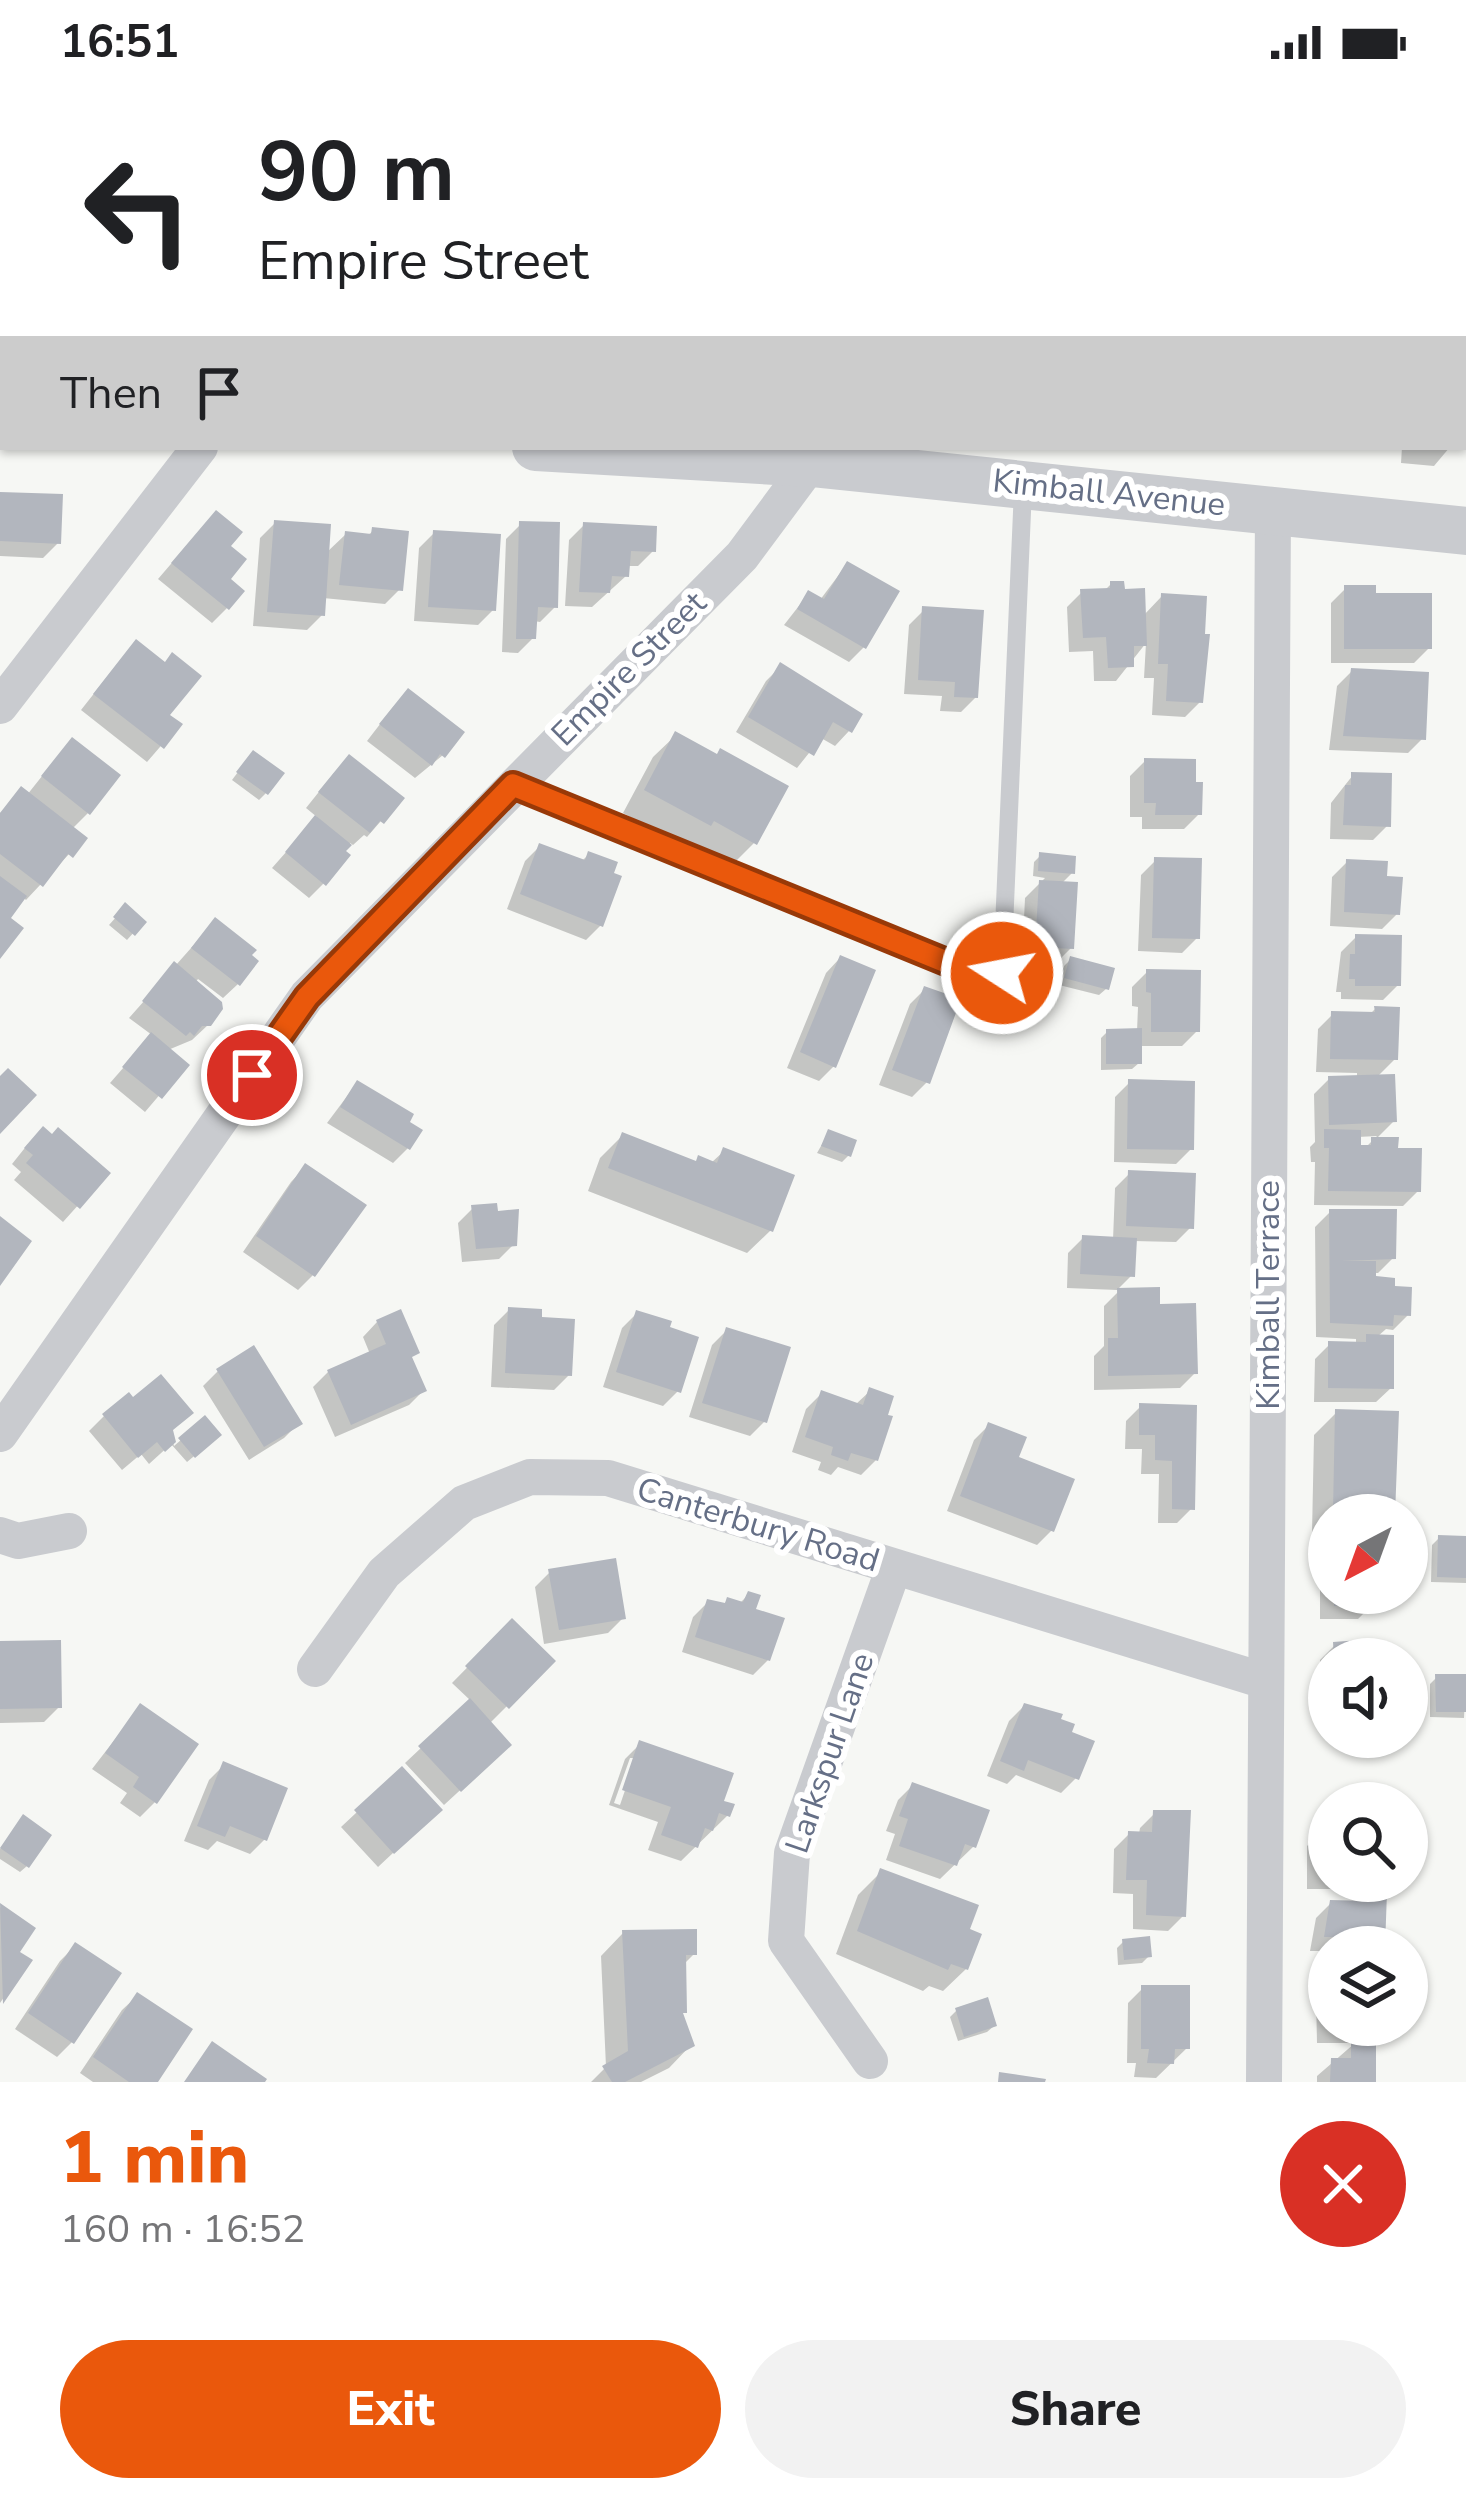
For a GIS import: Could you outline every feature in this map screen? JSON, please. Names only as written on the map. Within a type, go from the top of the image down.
[{"type":"street","points":[[0,706],[198,450]]},
{"type":"street","name":"Kimball Avenue","points":[[642,450],[818,455],[1023,484],[1466,531]]},
{"type":"street","name":"Empire Street","points":[[0,1434],[307,997],[742,556],[818,455]]},
{"type":"street","name":"Kimball Terrace","points":[[1264,2082],[1274,509]]},
{"type":"street","name":"Canterbury Road","points":[[315,1669],[384,1573],[464,1503],[530,1477],[608,1478],[1265,1681]]},
{"type":"street","points":[[0,1535],[18,1541],[69,1531]]},
{"type":"street","name":"Larkspur Lane","points":[[870,2061],[786,1941],[792,1853],[894,1567]]},
{"type":"lane","points":[[513,785],[956,966],[1002,973],[1023,484]]},
{"type":"building","points":[[0,492],[63,494],[61,544],[0,541]]},
{"type":"building","points":[[216,510],[243,532],[231,546],[247,559],[231,579],[245,591],[229,610],[171,563]]},
{"type":"building","points":[[274,520],[331,524],[325,616],[267,612]]},
{"type":"building","points":[[519,521],[560,522],[558,608],[538,607],[536,639],[516,639]]},
{"type":"building","points":[[583,522],[657,526],[656,552],[631,551],[629,577],[612,576],[610,593],[579,592]]},
{"type":"building","points":[[372,527],[409,531],[403,591],[339,585],[345,531],[371,534]]},
{"type":"building","points":[[433,530],[501,534],[496,611],[428,607]]},
{"type":"building","points":[[847,561],[900,591],[866,649],[797,609],[808,590],[824,599]]},
{"type":"building","points":[[1110,581],[1124,581],[1125,589],[1145,588],[1147,646],[1134,646],[1134,667],[1108,668],[1106,637],[1083,638],[1080,589],[1110,588]]},
{"type":"building","points":[[1344,585],[1376,585],[1376,593],[1432,593],[1432,649],[1344,649]]},
{"type":"building","points":[[1161,593],[1207,596],[1205,634],[1210,634],[1203,703],[1166,701],[1168,664],[1158,664]]},
{"type":"building","points":[[922,606],[984,610],[978,698],[954,697],[955,682],[918,680]]},
{"type":"building","points":[[136,639],[165,662],[172,652],[202,676],[170,715],[183,724],[164,749],[93,694]]},
{"type":"building","points":[[780,662],[863,714],[852,733],[833,722],[814,756],[748,717]]},
{"type":"building","points":[[1351,668],[1429,672],[1426,740],[1343,736]]},
{"type":"building","points":[[408,688],[465,732],[445,758],[440,754],[432,766],[379,724]]},
{"type":"building","points":[[675,731],[717,754],[720,748],[789,786],[757,845],[644,790]]},
{"type":"building","points":[[72,737],[121,775],[90,815],[41,776]]},
{"type":"building","points":[[253,750],[285,773],[268,795],[236,772]]},
{"type":"building","points":[[349,754],[405,798],[370,833],[318,792]]},
{"type":"building","points":[[1144,758],[1196,759],[1196,782],[1203,782],[1202,815],[1155,815],[1156,803],[1144,803]]},
{"type":"building","points":[[1351,772],[1392,773],[1391,827],[1343,825],[1345,785],[1351,785]]},
{"type":"building","points":[[21,786],[88,838],[73,858],[68,854],[43,887],[0,854],[0,813]]},
{"type":"building","points":[[315,815],[352,845],[346,851],[351,855],[326,886],[285,852]]},
{"type":"building","points":[[539,843],[585,860],[588,851],[618,862],[614,873],[622,876],[603,927],[520,894]]},
{"type":"building","points":[[1039,852],[1076,856],[1075,874],[1038,871]]},
{"type":"building","points":[[1154,857],[1202,858],[1200,939],[1152,938]]},
{"type":"building","points":[[1346,859],[1388,861],[1387,876],[1403,877],[1400,915],[1344,912]]},
{"type":"building","points":[[0,876],[27,896],[11,918],[24,928],[0,959]]},
{"type":"building","points":[[1039,880],[1078,882],[1074,949],[1035,947]]},
{"type":"building","points":[[125,902],[147,922],[135,936],[113,917]]},
{"type":"building","points":[[215,917],[257,950],[252,955],[259,961],[240,986],[191,948]]},
{"type":"building","points":[[1355,934],[1402,935],[1401,986],[1355,986],[1355,979],[1349,979]]},
{"type":"building","points":[[840,955],[876,970],[836,1068],[800,1052]]},
{"type":"building","points":[[1070,956],[1115,968],[1109,990],[1064,978]]},
{"type":"building","points":[[174,961],[222,1002],[223,1009],[211,1026],[202,1026],[194,1036],[190,1032],[186,1036],[142,1001]]},
{"type":"building","points":[[1146,969],[1201,970],[1200,1032],[1151,1032]]},
{"type":"building","points":[[924,986],[961,999],[930,1084],[892,1070]]},
{"type":"building","points":[[1374,1006],[1400,1007],[1398,1060],[1330,1059],[1331,1011],[1375,1012]]},
{"type":"building","points":[[1142,1028],[1142,1064],[1106,1064],[1106,1029]]},
{"type":"building","points":[[151,1032],[190,1065],[162,1099],[122,1067]]},
{"type":"building","points":[[8,1068],[37,1095],[0,1134],[0,1076]]},
{"type":"building","points":[[1395,1074],[1397,1122],[1329,1125],[1328,1076]]},
{"type":"building","points":[[1128,1079],[1195,1081],[1194,1150],[1127,1149]]},
{"type":"building","points":[[357,1080],[414,1114],[410,1122],[423,1130],[410,1150],[340,1107]]},
{"type":"building","points":[[43,1126],[52,1134],[58,1127],[111,1173],[80,1209],[26,1163],[33,1155],[24,1148]]},
{"type":"building","points":[[828,1129],[857,1140],[851,1157],[821,1146]]},
{"type":"building","points":[[1324,1129],[1361,1130],[1361,1145],[1371,1145],[1371,1137],[1399,1137],[1398,1148],[1422,1148],[1421,1192],[1328,1191],[1329,1148],[1324,1148]]},
{"type":"building","points":[[622,1132],[696,1161],[698,1155],[717,1163],[723,1147],[795,1175],[773,1232],[608,1168]]},
{"type":"building","points":[[305,1163],[367,1205],[315,1277],[256,1236]]},
{"type":"building","points":[[1128,1170],[1196,1173],[1194,1229],[1126,1226]]},
{"type":"building","points":[[497,1203],[498,1211],[519,1209],[517,1246],[476,1249],[471,1205]]},
{"type":"building","points":[[1329,1209],[1397,1209],[1396,1259],[1341,1261],[1376,1261],[1376,1276],[1395,1278],[1395,1286],[1412,1287],[1411,1316],[1394,1315],[1393,1326],[1330,1323]]},
{"type":"building","points":[[0,1216],[32,1241],[0,1286]]},
{"type":"building","points":[[1082,1235],[1137,1238],[1135,1277],[1080,1274]]},
{"type":"building","points":[[1160,1287],[1160,1304],[1196,1303],[1198,1374],[1108,1376],[1108,1338],[1118,1338],[1117,1288]]},
{"type":"building","points":[[508,1307],[542,1309],[542,1317],[575,1319],[572,1376],[505,1373]]},
{"type":"building","points":[[401,1309],[420,1353],[412,1357],[427,1391],[351,1425],[327,1370],[386,1344],[376,1320]]},
{"type":"building","points":[[636,1310],[672,1321],[670,1327],[699,1337],[681,1393],[616,1372]]},
{"type":"building","points":[[726,1327],[791,1347],[767,1423],[702,1403]]},
{"type":"building","points":[[1366,1334],[1394,1335],[1394,1389],[1328,1388],[1328,1341],[1366,1342]]},
{"type":"building","points":[[254,1345],[303,1424],[264,1447],[216,1369]]},
{"type":"building","points":[[161,1374],[194,1413],[173,1430],[176,1442],[165,1452],[157,1442],[138,1458],[102,1414]]},
{"type":"building","points":[[869,1387],[894,1396],[888,1415],[893,1416],[878,1461],[851,1453],[848,1461],[831,1455],[833,1447],[805,1437],[821,1390],[863,1405]]},
{"type":"building","points":[[1139,1403],[1197,1405],[1195,1510],[1172,1509],[1172,1461],[1155,1460],[1155,1435],[1139,1435]]},
{"type":"building","points":[[1335,1409],[1399,1411],[1396,1494],[1333,1494]]},
{"type":"building","points":[[205,1415],[222,1435],[195,1458],[178,1438]]},
{"type":"building","points":[[988,1422],[1027,1437],[1019,1457],[1075,1479],[1054,1532],[960,1496]]},
{"type":"building","points":[[1438,1535],[1466,1536],[1466,1578],[1437,1577]]},
{"type":"building","points":[[616,1558],[626,1619],[559,1630],[548,1569]]},
{"type":"building","points":[[748,1591],[761,1595],[756,1609],[785,1618],[770,1661],[695,1637],[707,1599],[725,1603],[727,1597],[743,1602]]},
{"type":"building","points":[[512,1618],[556,1661],[509,1709],[465,1666]]},
{"type":"building","points":[[61,1640],[62,1708],[0,1709],[0,1641]]},
{"type":"building","points":[[1435,1674],[1466,1674],[1466,1712],[1436,1712]]},
{"type":"building","points":[[470,1698],[512,1745],[461,1792],[418,1746]]},
{"type":"building","points":[[140,1703],[199,1744],[157,1804],[133,1787],[139,1777],[105,1753]]},
{"type":"building","points":[[1024,1703],[1063,1714],[1061,1719],[1075,1724],[1072,1732],[1095,1741],[1079,1780],[1028,1760],[1024,1771],[1000,1761]]},
{"type":"building","points":[[639,1740],[734,1773],[724,1801],[735,1804],[730,1817],[719,1813],[713,1831],[705,1828],[698,1848],[661,1835],[671,1807],[622,1790]]},
{"type":"building","points":[[223,1761],[288,1788],[267,1841],[230,1826],[225,1837],[197,1826]]},
{"type":"building","points":[[402,1766],[443,1810],[394,1854],[354,1810]]},
{"type":"building","points":[[912,1782],[990,1810],[976,1848],[965,1844],[957,1866],[899,1846],[908,1819],[899,1816]]},
{"type":"building","points":[[1153,1810],[1191,1810],[1186,1917],[1146,1915],[1147,1880],[1126,1880],[1128,1831],[1152,1832]]},
{"type":"building","points":[[23,1814],[52,1835],[29,1868],[0,1848]]},
{"type":"building","points":[[880,1868],[979,1905],[970,1929],[982,1934],[968,1970],[951,1964],[948,1970],[857,1931]]},
{"type":"building","points":[[1330,1902],[1387,1902],[1386,1926],[1326,1926]]},
{"type":"building","points":[[0,1903],[36,1928],[20,1952],[33,1960],[3,2004]]},
{"type":"building","points":[[697,1929],[697,1955],[686,1955],[687,2013],[683,2013],[695,2046],[625,2082],[612,2082],[602,2066],[628,2051],[622,1930]]},
{"type":"building","points":[[1150,1936],[1152,1957],[1124,1960],[1122,1939]]},
{"type":"building","points":[[75,1942],[122,1973],[74,2044],[28,2013]]},
{"type":"building","points":[[1141,1985],[1190,1985],[1190,2049],[1175,2049],[1174,2064],[1147,2063],[1149,2049],[1141,2049]]},
{"type":"building","points":[[137,1992],[193,2029],[158,2082],[129,2082],[93,2057]]},
{"type":"building","points":[[988,1997],[997,2026],[964,2037],[955,2008]]},
{"type":"building","points":[[212,2041],[267,2079],[265,2082],[184,2082]]},
{"type":"building","points":[[1351,2046],[1376,2046],[1376,2082],[1330,2082],[1331,2058],[1351,2058]]},
{"type":"building","points":[[999,2072],[1046,2079],[998,2082]]},
{"type":"route","points":[[252,1075],[307,997],[513,785],[956,966],[1002,973]]}]
